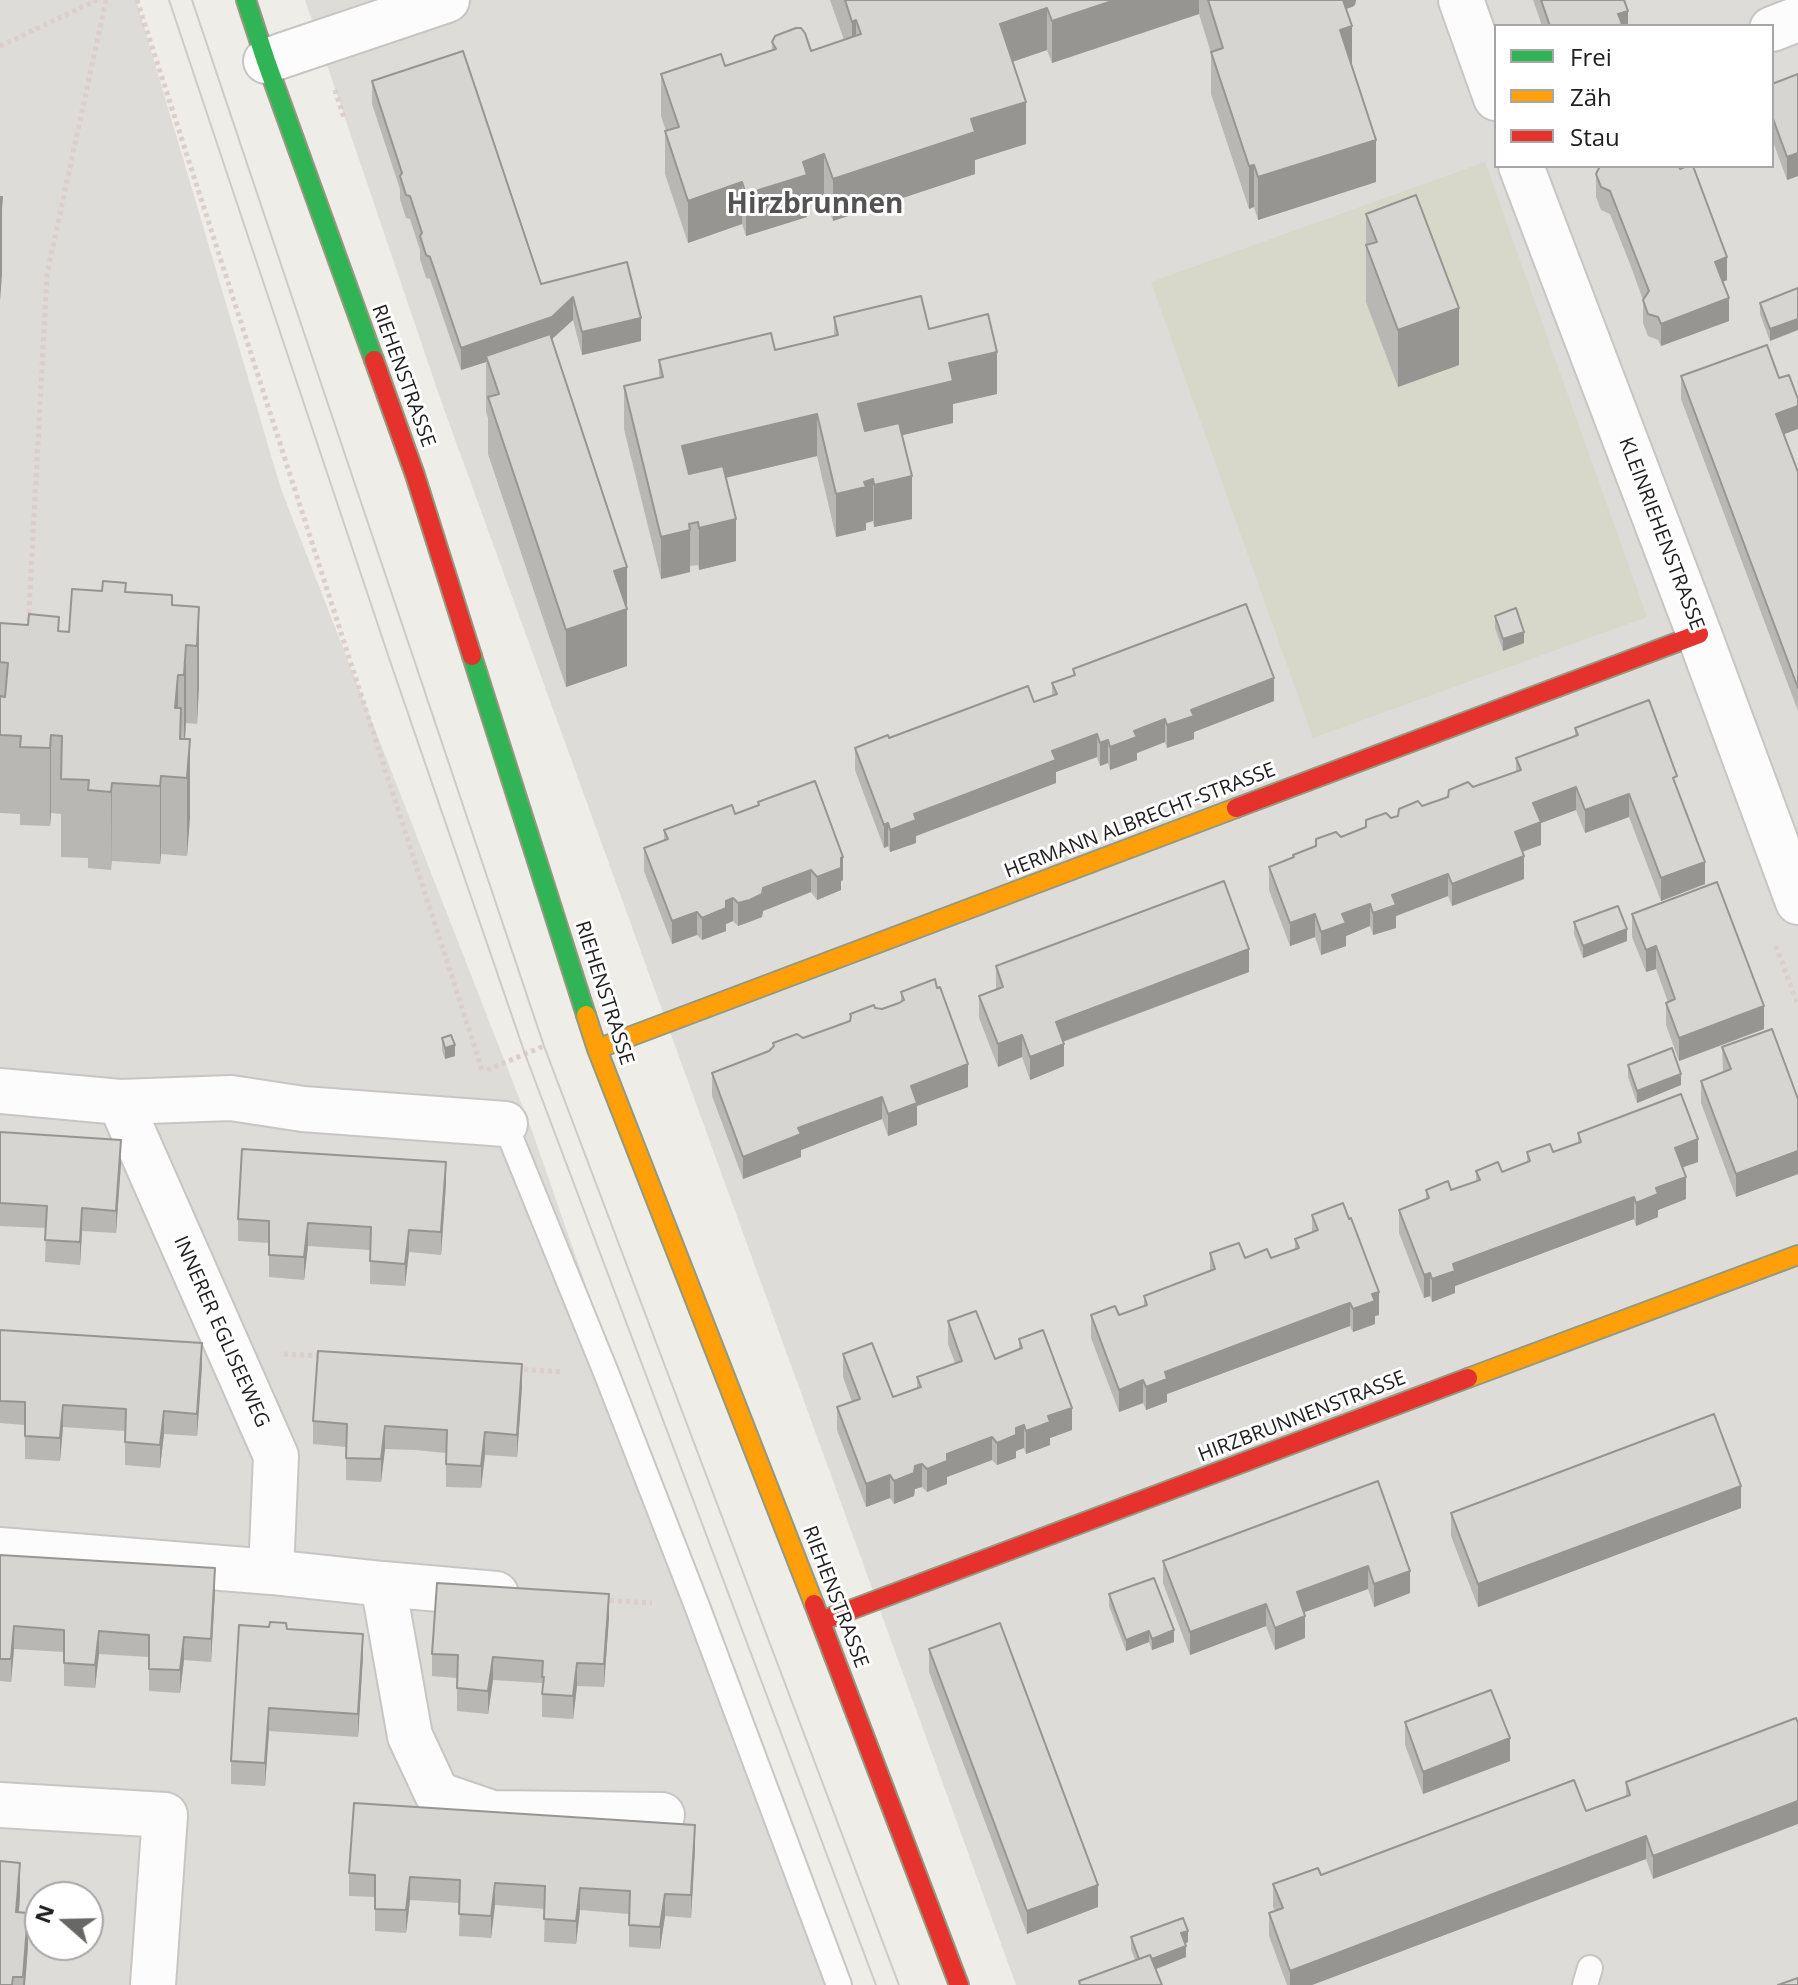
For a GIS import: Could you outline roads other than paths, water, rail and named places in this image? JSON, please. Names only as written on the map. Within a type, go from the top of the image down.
[{"type":"street","name":"RIEHENSTRASSE","points":[[246,0],[415,475],[597,1049],[821,1621],[959,1985]]},
{"type":"street","points":[[266,61],[447,0]]},
{"type":"street","points":[[1461,0],[1494,92]]},
{"type":"street","points":[[1774,28],[1798,19]]},
{"type":"street","name":"KLEINRIEHENSTRASSE","points":[[1522,168],[1798,902]]},
{"type":"street","name":"HERMANN ALBRECHT-STRASSE","points":[[597,1049],[1699,634]]},
{"type":"street","points":[[0,1091],[120,1102],[231,1098],[303,1109],[505,1124]]},
{"type":"street","name":"INNERER EGLISEEWEG","points":[[120,1102],[276,1456],[271,1572]]},
{"type":"street","name":"HIRZBRUNNENSTRASSE","points":[[821,1621],[1798,1255]]},
{"type":"street","points":[[0,1550],[506,1594]]},
{"type":"street","points":[[383,1584],[410,1736],[437,1794],[492,1813],[662,1815]]},
{"type":"street","points":[[0,1805],[165,1815],[153,1985]]},
{"type":"lane","points":[[505,1124],[697,1606],[839,1985]]},
{"type":"tram line","points":[[169,0],[525,1054],[876,1985]]},
{"type":"tram line","points":[[192,0],[544,1046],[899,1985]]},
{"type":"district","name":"Hirzbrunnen","points":[[815,205]]}]
